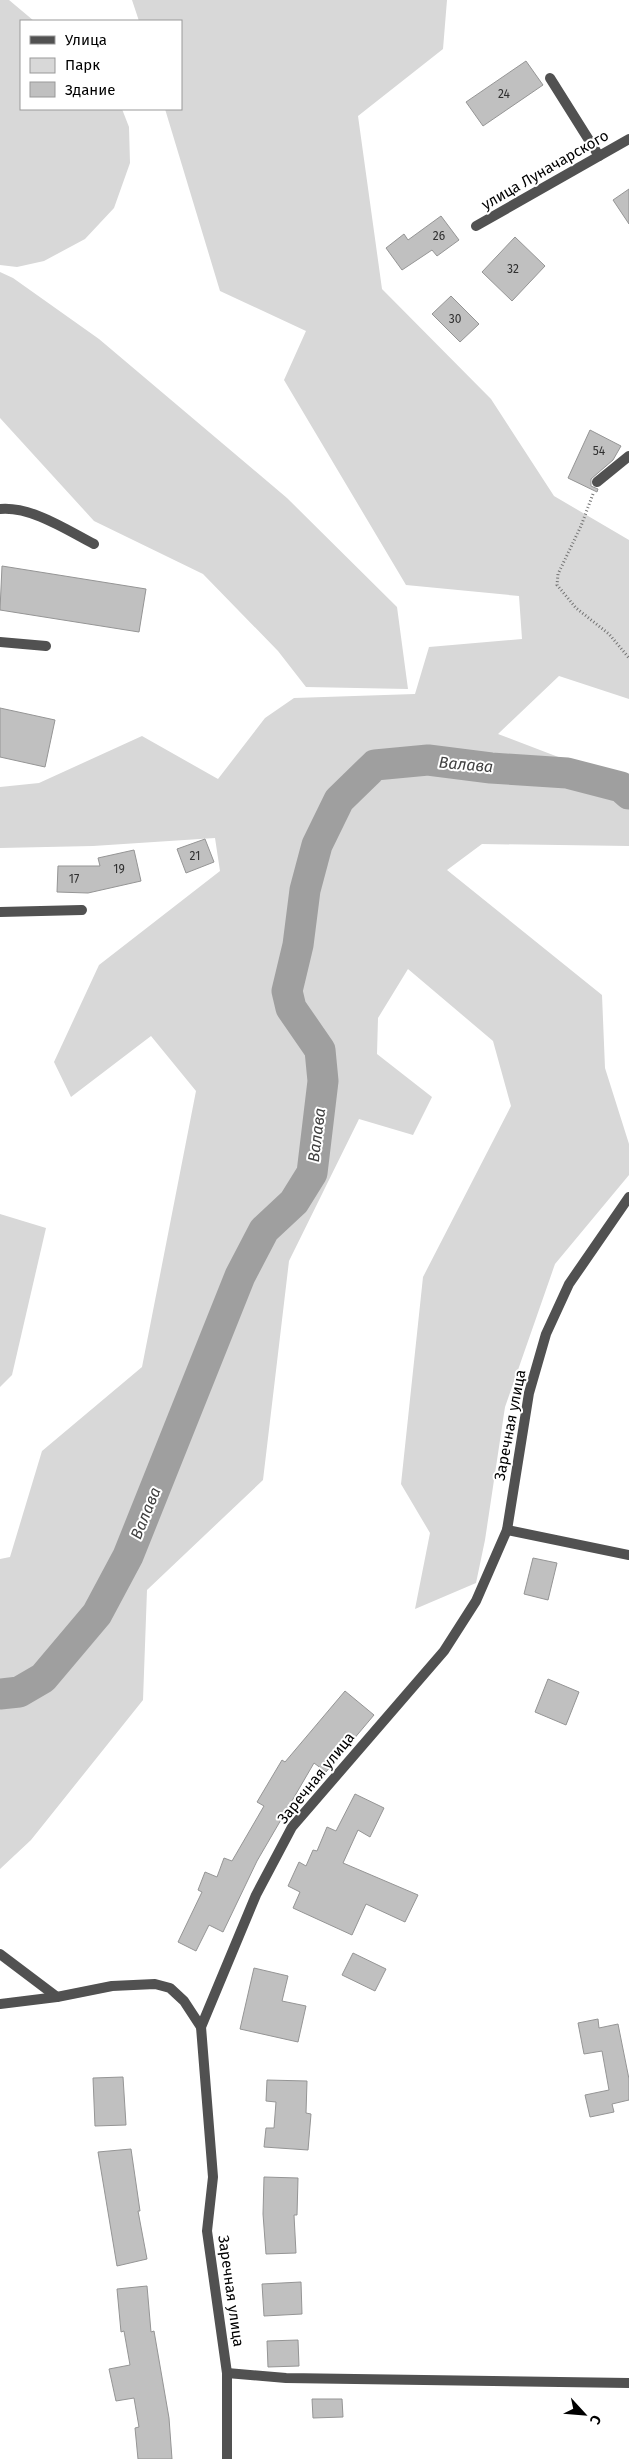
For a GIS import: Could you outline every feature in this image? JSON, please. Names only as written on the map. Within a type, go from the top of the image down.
[{"type":"street","points":[[550,78],[599,156]]},
{"type":"street","name":"улица Луначарского","points":[[476,226],[629,139]]},
{"type":"street","points":[[597,482],[629,456]]},
{"type":"street","points":[[0,509],[8,508],[46,518],[94,544]]},
{"type":"street","points":[[0,642],[46,646]]},
{"type":"street","points":[[0,912],[82,910]]},
{"type":"street","name":"Заречная улица","points":[[227,2459],[227,2374],[208,2231],[213,2177],[201,2027],[256,1895],[292,1827],[444,1651],[476,1601],[507,1530],[528,1394],[546,1334],[569,1284],[629,1197]]},
{"type":"street","points":[[507,1530],[629,1555]]},
{"type":"street","points":[[0,1954],[57,1997]]},
{"type":"street","points":[[0,2004],[57,1997],[112,1986],[155,1984],[170,1988],[184,2001],[201,2027]]},
{"type":"street","points":[[227,2374],[286,2378],[629,2383]]},
{"type":"path","points":[[597,482],[580,526],[558,574],[556,586],[576,608],[609,634],[629,658]]},
{"type":"green space","points":[[0,0],[9,0],[33,20],[20,20],[20,110],[122,110],[129,127],[130,163],[114,208],[85,239],[44,261],[17,267],[0,265]]},
{"type":"green space","points":[[132,0],[447,0],[443,49],[358,116],[382,289],[491,399],[554,496],[629,540],[629,699],[559,676],[498,734],[629,784],[629,846],[482,844],[447,870],[602,995],[605,1068],[629,1144],[629,1175],[555,1264],[505,1407],[485,1540],[476,1583],[415,1609],[430,1533],[401,1484],[423,1277],[511,1106],[493,1041],[408,969],[378,1018],[377,1054],[432,1097],[413,1135],[359,1119],[289,1261],[263,1480],[147,1590],[143,1700],[31,1840],[0,1869],[0,1559],[10,1557],[42,1451],[142,1367],[196,1091],[151,1036],[71,1097],[54,1062],[99,965],[220,871],[215,838],[93,846],[0,848],[0,787],[39,783],[142,736],[218,779],[265,718],[294,698],[415,694],[429,647],[522,639],[519,596],[406,585],[284,380],[306,331],[220,291],[165,110],[182,110],[182,20],[139,20]]},
{"type":"green space","points":[[0,272],[13,278],[99,339],[287,498],[397,607],[408,689],[306,687],[278,651],[203,574],[94,521],[0,418]]},
{"type":"green space","points":[[0,1214],[46,1228],[12,1375],[0,1387]]},
{"type":"building","points":[[526,61],[543,85],[483,126],[466,102]]},
{"type":"building","points":[[629,189],[629,224],[613,200]]},
{"type":"building","points":[[441,216],[459,240],[437,256],[432,250],[402,270],[386,248],[404,234],[408,240]]},
{"type":"building","points":[[515,237],[545,266],[512,301],[482,272]]},
{"type":"building","points":[[451,296],[479,324],[460,342],[432,314]]},
{"type":"building","points":[[590,430],[621,446],[613,460],[591,479],[591,486],[598,489],[597,492],[568,478]]},
{"type":"building","points":[[2,566],[146,589],[139,632],[0,610]]},
{"type":"building","points":[[0,708],[55,720],[45,767],[0,757]]},
{"type":"building","points":[[205,839],[214,862],[186,873],[177,849]]},
{"type":"building","points":[[134,850],[141,881],[88,893],[57,892],[58,866],[100,866],[98,858]]},
{"type":"building","points":[[533,1558],[557,1563],[548,1600],[524,1594]]},
{"type":"building","points":[[548,1679],[579,1692],[566,1725],[535,1712]]},
{"type":"building","points":[[345,1691],[374,1715],[326,1772],[314,1763],[257,1861],[223,1932],[209,1925],[196,1951],[178,1942],[202,1892],[198,1890],[205,1872],[217,1877],[224,1858],[232,1861],[264,1806],[257,1802],[282,1760],[285,1762]]},
{"type":"building","points":[[355,1794],[384,1808],[370,1837],[358,1830],[343,1863],[418,1895],[405,1922],[366,1904],[352,1935],[293,1908],[300,1892],[288,1886],[299,1862],[306,1866],[313,1850],[317,1851],[327,1827],[336,1831]]},
{"type":"building","points":[[353,1953],[386,1969],[375,1991],[342,1975]]},
{"type":"building","points":[[254,1968],[288,1976],[282,2001],[306,2006],[298,2042],[240,2029]]},
{"type":"building","points":[[598,2019],[599,2028],[618,2024],[629,2079],[629,2100],[612,2104],[614,2112],[590,2117],[585,2095],[609,2090],[602,2051],[584,2054],[578,2023]]},
{"type":"building","points":[[123,2077],[126,2125],[95,2126],[93,2078]]},
{"type":"building","points":[[267,2080],[307,2081],[306,2113],[311,2114],[308,2150],[264,2147],[266,2128],[274,2128],[276,2102],[266,2101]]},
{"type":"building","points":[[131,2149],[140,2211],[138,2211],[147,2259],[117,2266],[98,2152]]},
{"type":"building","points":[[264,2177],[298,2178],[297,2215],[294,2215],[296,2253],[266,2254],[263,2214]]},
{"type":"building","points":[[301,2282],[302,2314],[264,2316],[262,2284]]},
{"type":"building","points":[[147,2286],[151,2332],[154,2331],[169,2418],[172,2459],[138,2459],[135,2428],[139,2427],[134,2398],[116,2401],[109,2369],[130,2365],[124,2331],[121,2332],[117,2289]]},
{"type":"building","points":[[298,2340],[299,2366],[268,2367],[267,2341]]},
{"type":"building","points":[[312,2399],[342,2399],[343,2417],[313,2418]]},
{"type":"waterway","name":"Валава","points":[[0,1694],[19,1692],[43,1678],[97,1614],[128,1556],[240,1276],[264,1230],[294,1202],[312,1173],[323,1081],[320,1050],[291,1008],[287,991],[298,945],[305,890],[317,845],[339,800],[375,765],[428,760],[491,768],[567,773],[621,787],[629,794]]}]
